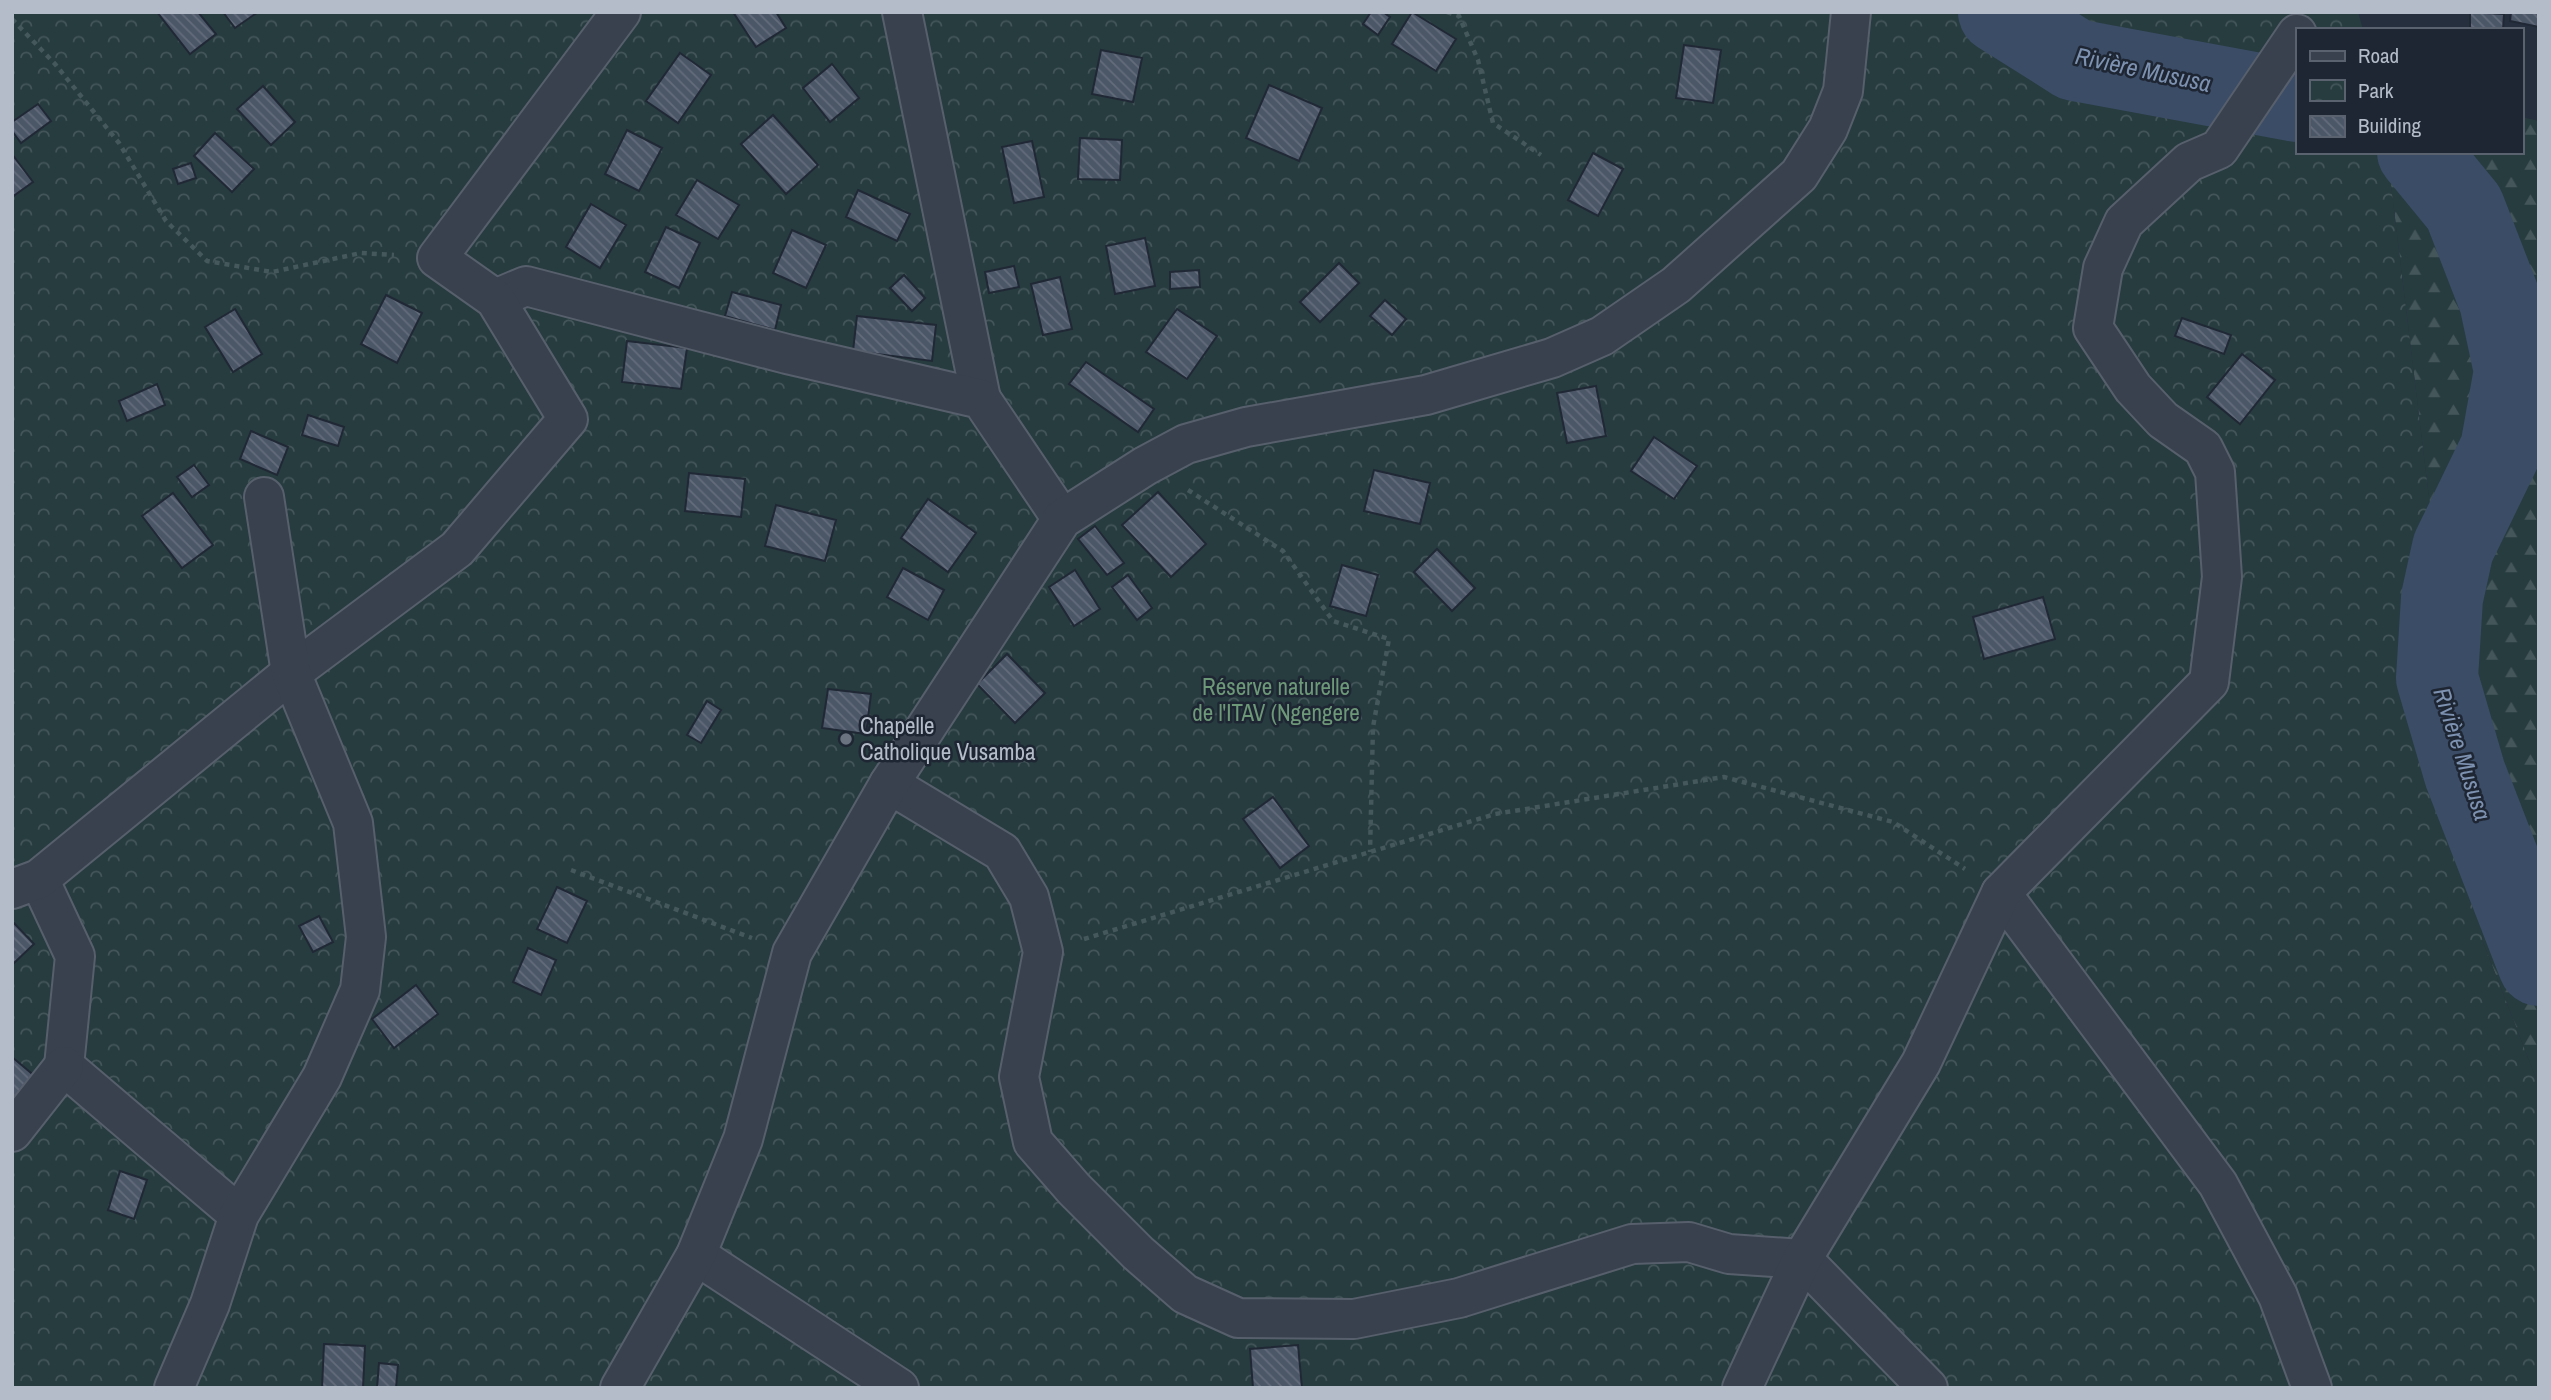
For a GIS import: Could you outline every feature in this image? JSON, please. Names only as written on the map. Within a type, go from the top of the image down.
[{"type":"street","points":[[12,1132],[64,1066],[75,956],[26,884],[291,673],[457,549],[568,419],[495,299],[437,258],[621,12]]},
{"type":"street","points":[[902,12],[981,399],[1062,519]]},
{"type":"street","points":[[620,1388],[696,1255],[743,1139],[792,953],[889,784],[1062,519],[1144,466],[1186,444],[1246,427],[1426,395],[1552,358],[1602,335],[1676,285],[1799,175],[1828,129],[1843,91],[1851,12]]},
{"type":"street","points":[[1742,1388],[1802,1259],[1921,1063],[2001,893],[2208,682],[2222,577],[2216,472],[2203,448],[2163,420],[2133,388],[2093,328],[2103,268],[2124,222],[2189,162],[2219,149],[2296,36]]},
{"type":"street","points":[[495,299],[526,286],[787,354],[981,399]]},
{"type":"street","points":[[174,1388],[210,1304],[239,1215],[322,1077],[359,990],[366,937],[353,823],[291,673],[264,497]]},
{"type":"street","points":[[889,784],[1002,852],[1029,897],[1044,952],[1019,1077],[1033,1142],[1101,1217],[1185,1294],[1238,1318],[1354,1319],[1459,1298],[1632,1244],[1689,1242],[1729,1254],[1802,1259],[1928,1388]]},
{"type":"street","points":[[2001,893],[2218,1184],[2278,1296],[2312,1388]]},
{"type":"street","points":[[64,1066],[239,1215]]},
{"type":"street","points":[[696,1255],[899,1388]]},
{"type":"path","points":[[1447,12],[1459,16],[1478,60],[1493,124],[1541,155]]},
{"type":"path","points":[[12,19],[55,64],[119,143],[166,221],[206,261],[272,272],[360,253],[437,258]]},
{"type":"path","points":[[1144,466],[1219,508],[1283,551],[1333,621],[1389,639],[1373,727],[1370,852]]},
{"type":"path","points":[[1044,952],[1495,814],[1724,777],[1893,822],[2001,893]]},
{"type":"path","points":[[571,870],[792,953]]},
{"type":"green space","name":"Réserve naturelle de l'ITAV (Ngengere","points":[[12,12],[2358,12],[2362,28],[2296,28],[2296,154],[2387,154],[2483,942],[2539,1086],[2539,1388],[12,1388]]},
{"type":"green space","points":[[2523,117],[2539,121],[2539,1086],[2483,942],[2387,154],[2523,154]]},
{"type":"building","points":[[157,12],[198,12],[216,34],[190,54]]},
{"type":"building","points":[[223,12],[258,12],[235,28]]},
{"type":"building","points":[[733,12],[776,12],[786,28],[756,47]]},
{"type":"building","points":[[1371,12],[1383,12],[1390,17],[1378,35],[1363,24]]},
{"type":"building","points":[[1412,12],[1456,39],[1436,71],[1392,44]]},
{"type":"building","points":[[2470,12],[2504,14],[2503,28],[2470,28]]},
{"type":"building","points":[[2511,12],[2539,12],[2539,27],[2510,21]]},
{"type":"building","points":[[1684,45],[1721,50],[1713,103],[1676,98]]},
{"type":"building","points":[[1101,50],[1142,58],[1133,102],[1092,94]]},
{"type":"building","points":[[680,53],[711,75],[678,123],[646,101]]},
{"type":"building","points":[[832,64],[859,98],[830,122],[803,88]]},
{"type":"building","points":[[1269,85],[1322,108],[1299,161],[1246,138]]},
{"type":"building","points":[[263,86],[295,122],[271,145],[237,109]]},
{"type":"building","points":[[38,104],[51,121],[21,143],[12,131],[12,122]]},
{"type":"building","points":[[773,115],[818,165],[786,194],[741,144]]},
{"type":"building","points":[[627,130],[662,148],[639,191],[605,174]]},
{"type":"building","points":[[215,133],[254,169],[232,192],[194,156]]},
{"type":"building","points":[[1080,138],[1122,140],[1120,180],[1078,179]]},
{"type":"building","points":[[1032,141],[1044,197],[1014,203],[1002,147]]},
{"type":"building","points":[[1593,153],[1623,169],[1598,216],[1568,200]]},
{"type":"building","points":[[12,154],[33,182],[12,197]]},
{"type":"building","points":[[191,163],[196,178],[178,184],[173,169]]},
{"type":"building","points":[[697,180],[739,205],[718,239],[676,215]]},
{"type":"building","points":[[858,190],[910,214],[897,241],[846,217]]},
{"type":"building","points":[[591,204],[626,225],[600,268],[566,247]]},
{"type":"building","points":[[666,227],[700,243],[679,288],[645,272]]},
{"type":"building","points":[[792,230],[826,245],[806,288],[773,273]]},
{"type":"building","points":[[1145,238],[1155,286],[1115,294],[1106,246]]},
{"type":"building","points":[[1339,263],[1359,283],[1320,322],[1300,302]]},
{"type":"building","points":[[1014,266],[1019,287],[989,293],[985,272]]},
{"type":"building","points":[[1199,270],[1200,287],[1170,289],[1170,272]]},
{"type":"building","points":[[904,275],[925,298],[912,311],[890,288]]},
{"type":"building","points":[[1060,277],[1072,329],[1043,335],[1031,284]]},
{"type":"building","points":[[732,292],[781,305],[775,330],[725,316]]},
{"type":"building","points":[[386,295],[422,313],[397,363],[361,344]]},
{"type":"building","points":[[1385,300],[1406,319],[1392,335],[1370,316]]},
{"type":"building","points":[[235,309],[262,354],[233,372],[205,327]]},
{"type":"building","points":[[1177,309],[1217,336],[1187,379],[1146,352]]},
{"type":"building","points":[[857,316],[936,325],[932,361],[853,351]]},
{"type":"building","points":[[2182,318],[2231,335],[2224,354],[2175,336]]},
{"type":"building","points":[[627,341],[687,348],[681,389],[622,382]]},
{"type":"building","points":[[2242,354],[2275,380],[2240,424],[2207,397]]},
{"type":"building","points":[[1086,362],[1154,409],[1138,432],[1069,384]]},
{"type":"building","points":[[157,384],[165,405],[127,421],[119,401]]},
{"type":"building","points":[[1596,386],[1606,436],[1567,443],[1557,393]]},
{"type":"building","points":[[308,415],[344,427],[338,446],[302,435]]},
{"type":"building","points":[[251,431],[288,447],[277,475],[240,459]]},
{"type":"building","points":[[1654,437],[1697,466],[1674,499],[1631,471]]},
{"type":"building","points":[[194,465],[209,485],[192,497],[177,477]]},
{"type":"building","points":[[1374,470],[1430,483],[1420,524],[1364,511]]},
{"type":"building","points":[[689,473],[745,479],[741,517],[685,511]]},
{"type":"building","points":[[1158,492],[1206,544],[1171,577],[1122,525]]},
{"type":"building","points":[[173,493],[213,545],[182,568],[142,516]]},
{"type":"building","points":[[928,499],[976,533],[948,572],[901,538]]},
{"type":"building","points":[[776,505],[836,520],[825,561],[765,546]]},
{"type":"building","points":[[1095,526],[1124,563],[1107,575],[1078,539]]},
{"type":"building","points":[[1437,549],[1475,588],[1452,611],[1414,572]]},
{"type":"building","points":[[1342,565],[1378,575],[1366,616],[1330,606]]},
{"type":"building","points":[[903,568],[944,590],[928,620],[887,597]]},
{"type":"building","points":[[1075,570],[1100,609],[1074,626],[1049,587]]},
{"type":"building","points":[[1128,575],[1152,608],[1137,620],[1112,587]]},
{"type":"building","points":[[2043,597],[2055,639],[1984,659],[1973,617]]},
{"type":"building","points":[[1007,654],[1045,693],[1015,723],[977,684]]},
{"type":"building","points":[[828,689],[871,694],[866,734],[822,728]]},
{"type":"building","points":[[707,701],[721,710],[701,743],[687,735]]},
{"type":"building","points":[[1273,797],[1309,846],[1280,868],[1243,819]]},
{"type":"building","points":[[557,887],[587,901],[567,943],[537,929]]},
{"type":"building","points":[[319,916],[333,942],[313,952],[299,926]]},
{"type":"building","points":[[12,921],[34,944],[14,963],[12,961]]},
{"type":"building","points":[[528,948],[556,960],[541,995],[513,982]]},
{"type":"building","points":[[416,985],[438,1014],[394,1048],[372,1019]]},
{"type":"building","points":[[12,1057],[37,1078],[19,1100],[12,1095]]},
{"type":"building","points":[[120,1171],[147,1180],[134,1219],[108,1210]]},
{"type":"building","points":[[324,1344],[365,1346],[363,1388],[322,1388]]},
{"type":"building","points":[[1298,1345],[1302,1388],[1253,1388],[1250,1349]]},
{"type":"building","points":[[379,1363],[398,1365],[396,1388],[377,1388]]},
{"type":"waterway","name":"Rivière Mususa","points":[[1999,12],[2075,60],[2296,101]]},
{"type":"waterway","name":"Rivière Mususa","points":[[2420,154],[2464,208],[2500,301],[2515,371],[2501,449],[2453,548],[2442,598],[2437,678],[2465,774],[2539,965]]},
{"type":"place","name":"Chapelle Catholique Vusamba","points":[[846,739]]}]
